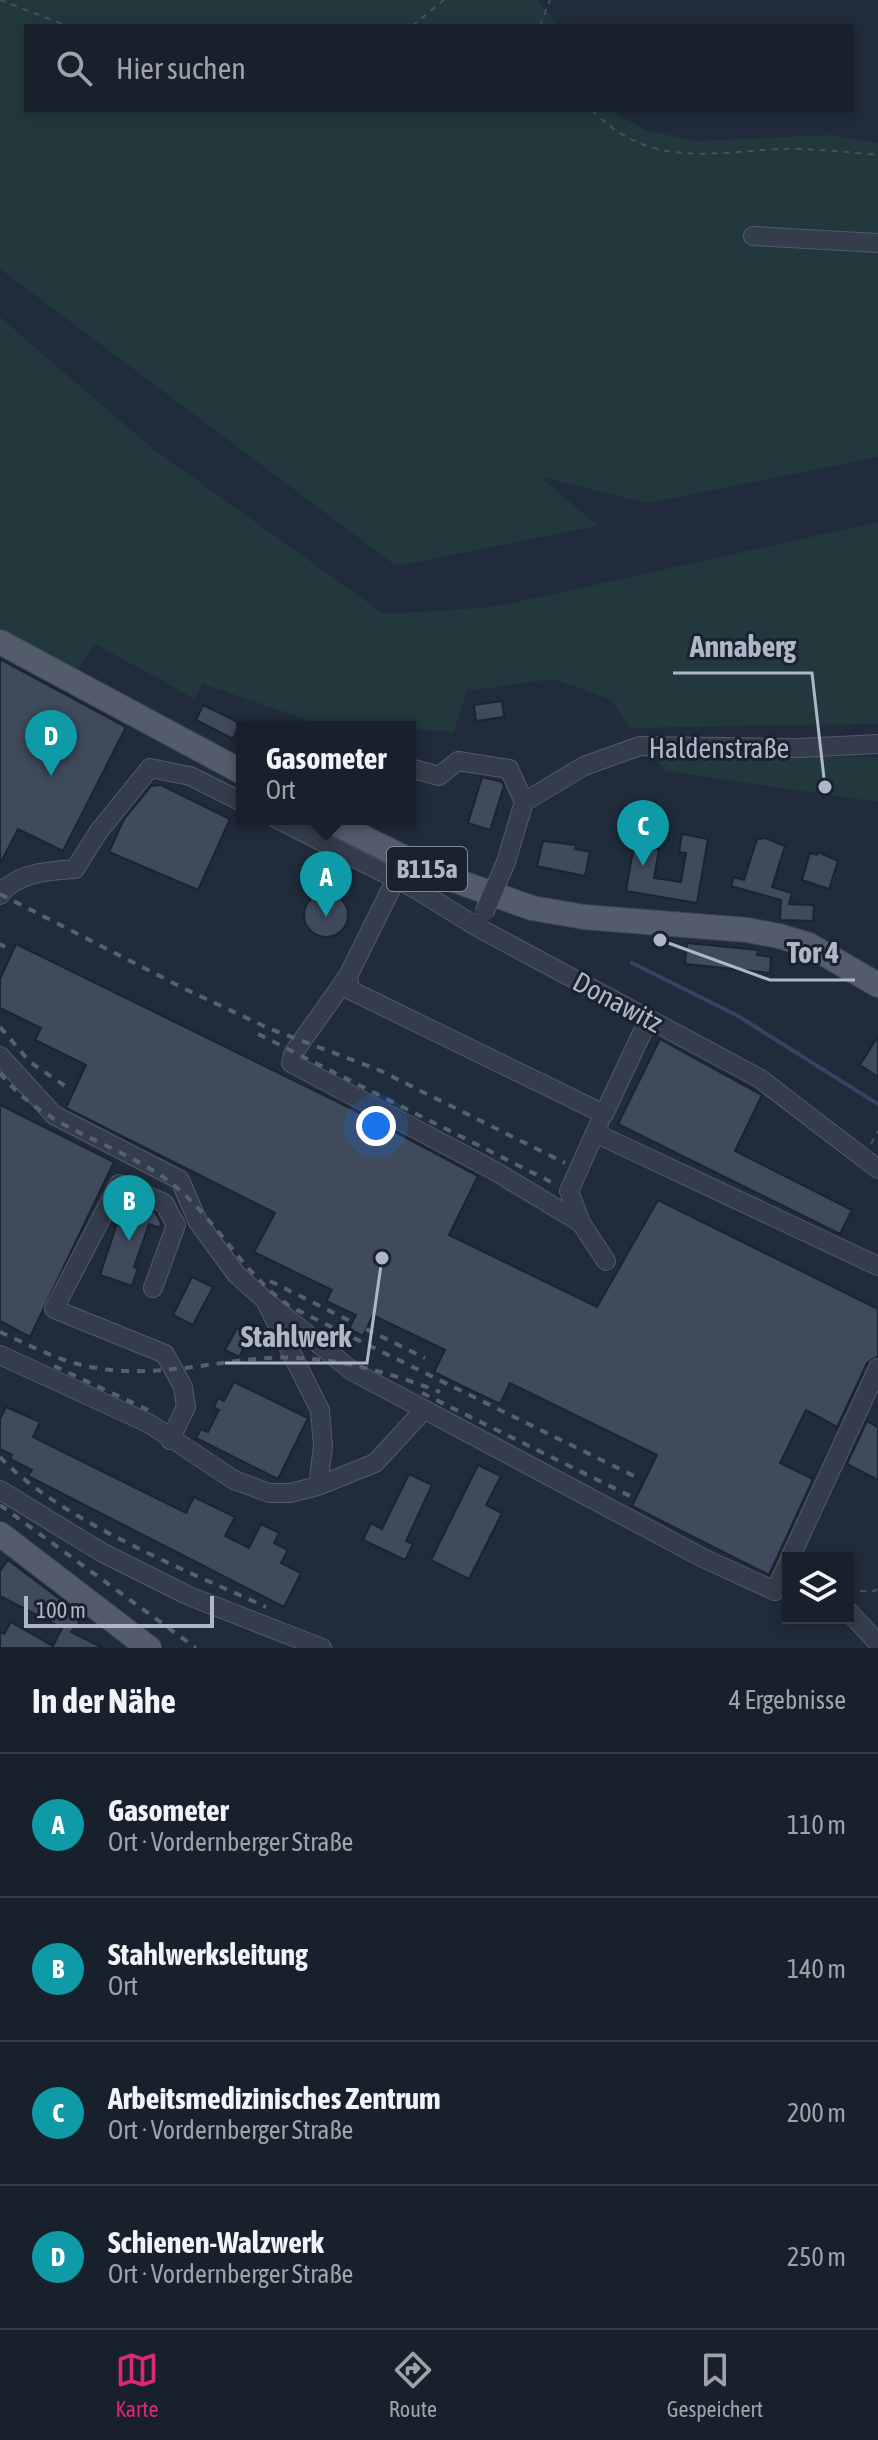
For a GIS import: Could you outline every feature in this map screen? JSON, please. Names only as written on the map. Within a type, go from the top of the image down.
[{"type":"main road","points":[[0,642],[236,769]]},
{"type":"main road","name":"B115a","points":[[338,825],[437,874],[532,908],[584,917],[779,936],[809,945],[878,985]]},
{"type":"main road","points":[[0,1535],[149,1648]]},
{"type":"street","points":[[753,236],[878,243]]},
{"type":"street","name":"Haldenstraße","points":[[524,802],[584,766],[640,746],[799,748],[878,744]]},
{"type":"street","points":[[416,770],[439,776],[458,761],[509,769],[524,802],[506,862],[481,920]]},
{"type":"street","points":[[3,886],[43,871],[75,869],[99,831],[150,768],[190,776],[236,799]]},
{"type":"street","name":"Donawitz","points":[[289,825],[481,920],[759,1078],[878,1169]]},
{"type":"street","points":[[396,879],[348,976],[294,1052],[291,1063],[493,1170],[581,1223]]},
{"type":"street","points":[[348,976],[350,990],[604,1114]]},
{"type":"street","points":[[606,1261],[581,1223],[569,1191],[649,1018]]},
{"type":"street","points":[[0,1056],[54,1115],[180,1180],[198,1222],[236,1274],[352,1371],[703,1558],[775,1591],[782,1576]]},
{"type":"street","points":[[595,1133],[878,1266]]},
{"type":"street","points":[[153,1288],[176,1225],[164,1203],[119,1184],[54,1309],[165,1354],[183,1387],[186,1407],[170,1440]]},
{"type":"street","points":[[176,1225],[198,1222]]},
{"type":"street","points":[[265,1300],[320,1410],[323,1446],[318,1486]]},
{"type":"street","points":[[0,1355],[150,1424],[234,1480],[269,1493],[290,1493],[318,1486],[375,1463],[423,1411]]},
{"type":"street","points":[[793,1552],[870,1409],[878,1368]]},
{"type":"street","points":[[0,1490],[103,1553],[187,1595],[210,1613],[322,1648]]},
{"type":"street","points":[[854,1617],[878,1643]]},
{"type":"path","points":[[0,0],[63,24]]},
{"type":"path","points":[[414,24],[444,0]]},
{"type":"path","points":[[541,24],[550,0]]},
{"type":"path","points":[[595,112],[639,143],[679,155],[703,157],[810,149],[878,155]]},
{"type":"path","points":[[854,1591],[875,1591],[878,1588]]},
{"type":"green space","points":[[0,0],[538,0],[556,24],[24,24],[24,112],[615,112],[646,131],[697,141],[828,135],[878,143],[878,457],[647,503],[541,477],[598,526],[396,566],[0,269]]},
{"type":"green space","points":[[0,317],[152,448],[384,614],[494,607],[878,522],[878,724],[629,728],[612,700],[553,679],[467,691],[454,732],[416,730],[416,721],[310,721],[203,684],[195,699],[95,644],[78,669],[0,631]]},
{"type":"green space","points":[[656,756],[878,757],[878,802],[664,771]]},
{"type":"building","points":[[0,659],[126,727],[63,851],[18,829],[0,864]]},
{"type":"building","points":[[502,701],[504,717],[476,721],[474,705]]},
{"type":"building","points":[[203,705],[236,721],[236,732],[233,739],[196,720]]},
{"type":"building","points":[[482,777],[502,782],[504,786],[490,830],[468,823]]},
{"type":"building","points":[[161,785],[230,819],[198,890],[109,852],[124,819],[151,786]]},
{"type":"building","points":[[682,834],[708,839],[697,903],[626,891],[634,845],[659,849],[654,878],[681,882],[686,853],[679,852]]},
{"type":"building","points":[[765,838],[785,846],[772,887],[792,893],[789,904],[814,905],[813,921],[780,920],[781,900],[731,886],[734,877],[744,880],[757,839]]},
{"type":"building","points":[[543,841],[576,845],[575,849],[590,852],[585,876],[537,866]]},
{"type":"building","points":[[818,852],[838,861],[829,889],[802,880],[810,853],[817,855]]},
{"type":"building","points":[[326,893],[342,899],[348,915],[342,931],[326,937],[310,931],[304,915],[310,899]]},
{"type":"building","points":[[687,943],[758,950],[757,955],[771,957],[770,973],[685,964]]},
{"type":"building","points":[[16,944],[352,1109],[478,1176],[449,1235],[597,1307],[658,1200],[878,1309],[878,1356],[867,1363],[837,1427],[806,1410],[780,1463],[813,1479],[769,1575],[632,1506],[657,1455],[510,1383],[500,1404],[454,1382],[434,1372],[445,1350],[373,1315],[363,1336],[349,1329],[356,1315],[326,1301],[332,1290],[254,1252],[275,1213],[66,1108],[86,1065],[35,1040],[41,1028],[0,1008],[0,979]]},
{"type":"building","points":[[878,1036],[878,1077],[860,1065]]},
{"type":"building","points":[[660,1039],[762,1095],[735,1151],[852,1210],[840,1234],[618,1124]]},
{"type":"building","points":[[0,1105],[114,1162],[30,1337],[0,1321]]},
{"type":"building","points":[[125,1199],[155,1212],[161,1223],[160,1228],[149,1224],[134,1267],[138,1268],[132,1286],[100,1275]]},
{"type":"building","points":[[192,1277],[213,1287],[193,1325],[173,1315]]},
{"type":"building","points":[[237,1328],[250,1335],[239,1357],[225,1350]]},
{"type":"building","points":[[234,1382],[308,1418],[278,1479],[196,1438],[201,1429],[208,1432],[219,1410],[214,1408],[218,1398],[224,1401]]},
{"type":"building","points":[[6,1407],[40,1422],[33,1437],[186,1513],[194,1497],[235,1517],[225,1536],[249,1548],[261,1524],[279,1533],[274,1543],[288,1550],[281,1563],[301,1573],[284,1607],[28,1476],[32,1470],[10,1459],[12,1455],[0,1449],[0,1419]]},
{"type":"building","points":[[867,1421],[878,1427],[878,1480],[847,1464]]},
{"type":"building","points":[[478,1465],[501,1476],[486,1505],[502,1513],[469,1579],[431,1560]]},
{"type":"building","points":[[409,1474],[432,1485],[406,1541],[413,1544],[405,1560],[363,1540],[371,1523],[382,1529]]},
{"type":"building","points":[[8,1560],[77,1612],[79,1623],[71,1632],[103,1648],[0,1648],[0,1632],[4,1634],[11,1622],[53,1646],[62,1628],[0,1596],[0,1571]]},
{"type":"waterway","points":[[632,963],[738,1016],[878,1104]]},
{"type":"railway","points":[[0,894],[185,989],[268,1028],[379,1070],[565,1163]]},
{"type":"railway","points":[[0,944],[5,947]]},
{"type":"railway","points":[[0,1027],[30,1062],[65,1086]]},
{"type":"railway","points":[[258,1034],[555,1184]]},
{"type":"railway","points":[[0,1073],[36,1107],[142,1164],[181,1191],[256,1277],[291,1307],[634,1476]]},
{"type":"railway","points":[[270,1281],[352,1322]]},
{"type":"railway","points":[[366,1329],[425,1358]]},
{"type":"railway","points":[[0,1332],[59,1358],[84,1366],[118,1371],[289,1357],[333,1361],[377,1371],[440,1392]]},
{"type":"railway","points":[[54,1366],[148,1410]]},
{"type":"railway","points":[[422,1393],[630,1496]]},
{"type":"railway","points":[[0,1457],[55,1502],[89,1522],[162,1560],[266,1607]]},
{"type":"railway","points":[[0,1505],[196,1648]]},
{"type":"place","name":"Schienen-Walzwerk","points":[[51,776]]},
{"type":"place","name":"Annaberg","points":[[825,787]]},
{"type":"place","name":"Arbeitsmedizinisches Zentrum","points":[[643,866]]},
{"type":"place","name":"Gasometer","points":[[326,917]]},
{"type":"place","name":"Tor 4","points":[[660,940]]},
{"type":"place","name":"Stahlwerksleitung","points":[[129,1241]]},
{"type":"place","name":"Stahlwerk","points":[[382,1258]]}]
